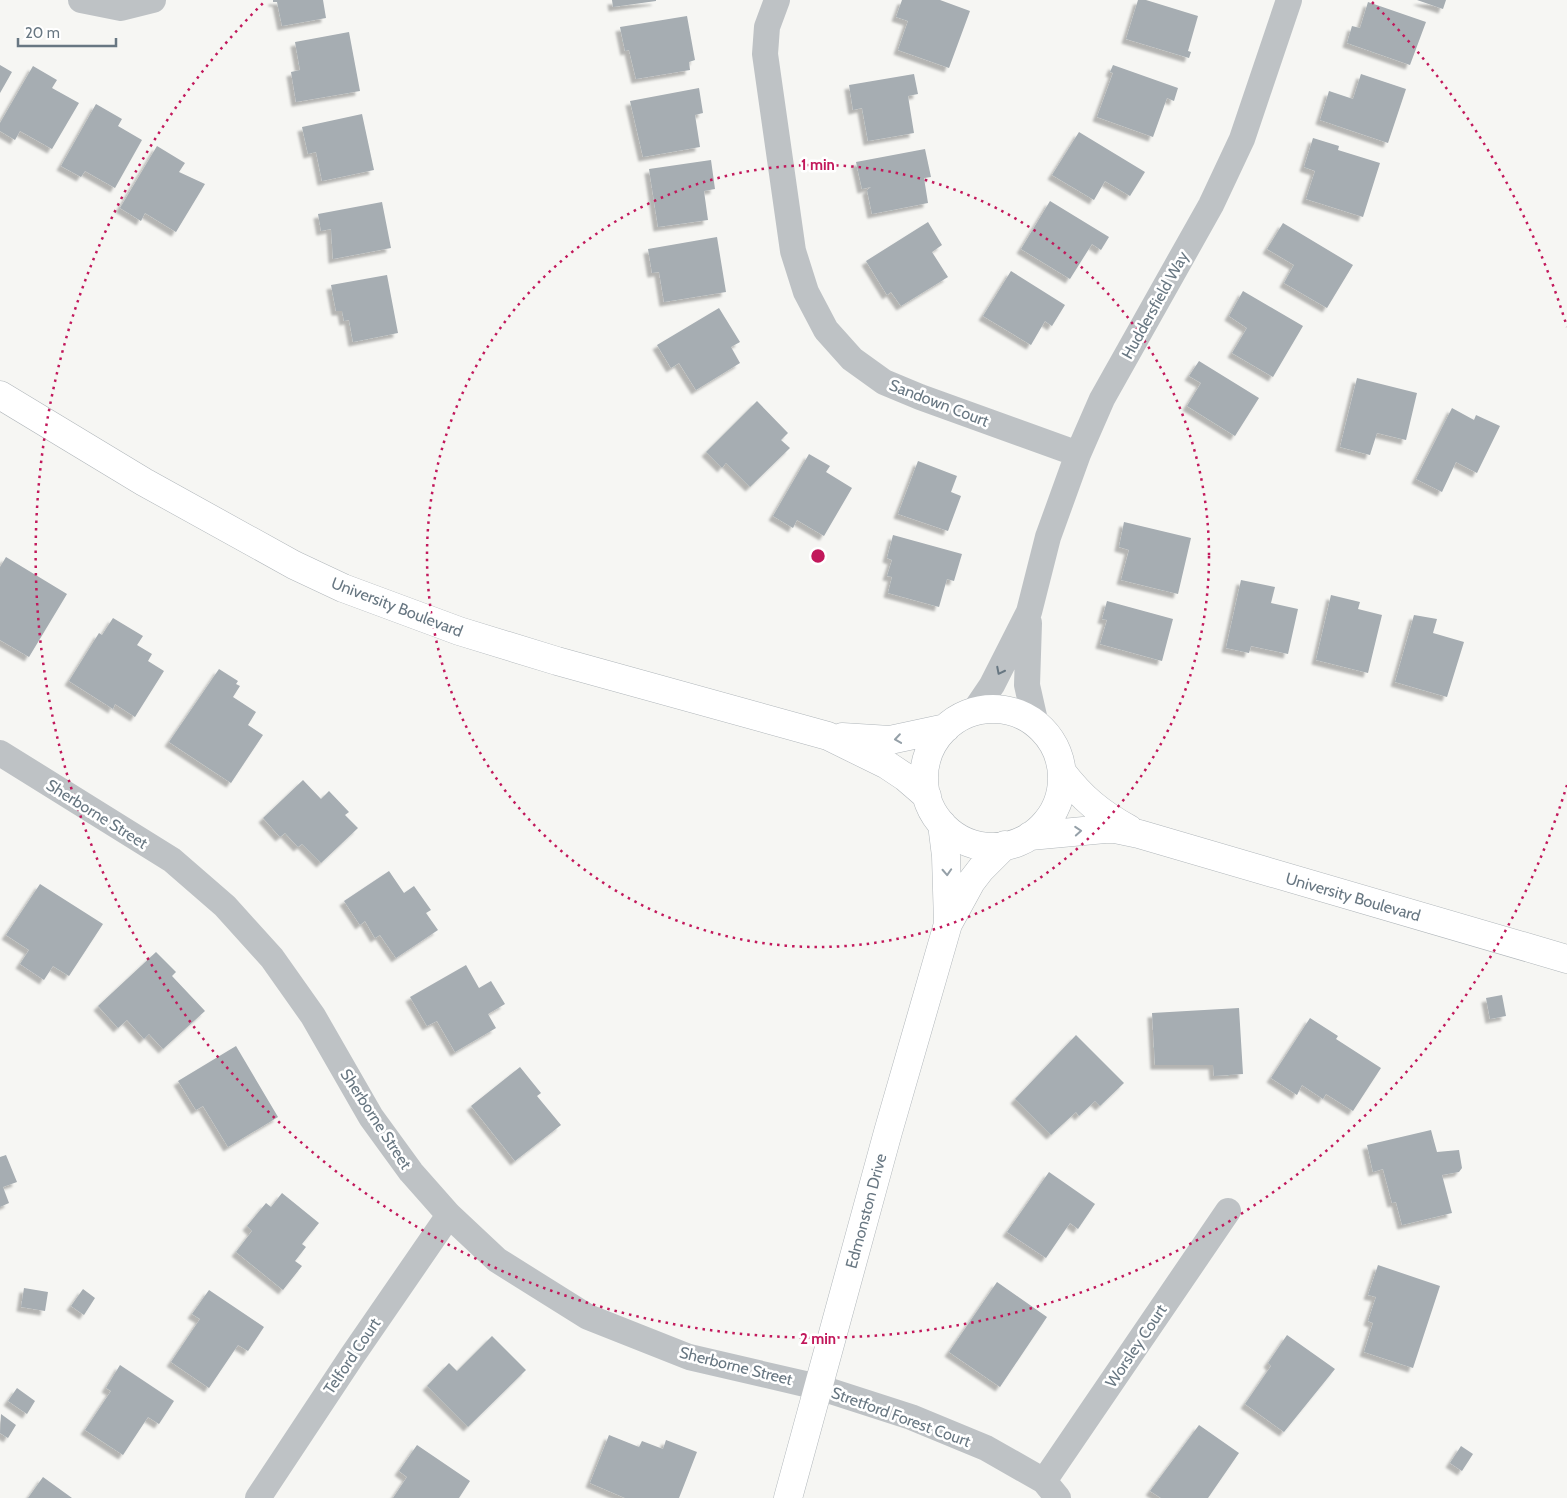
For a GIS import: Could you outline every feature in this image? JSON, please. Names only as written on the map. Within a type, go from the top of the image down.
[{"type":"street","points":[[82,0],[121,8],[154,0]]},
{"type":"street","name":"Sandown Court","points":[[777,0],[767,27],[765,54],[793,251],[806,292],[826,330],[852,359],[884,382],[920,397],[1078,454]]},
{"type":"street","name":"Huddersfield Way","points":[[1036,725],[1026,685],[1029,612],[1048,537],[1078,454],[1102,400],[1211,205],[1242,139],[1289,0]]},
{"type":"street","name":"University Boulevard","points":[[0,395],[144,482],[294,565],[343,588],[459,631],[557,661],[828,736],[887,765],[905,777],[927,796]]},
{"type":"street","name":"Huddersfield Way","points":[[973,713],[992,685],[1029,612]]},
{"type":"street","points":[[995,709],[1028,718],[1036,725],[1051,741],[1060,761],[1062,772],[1060,793],[1052,813],[1030,836],[1005,845],[989,847],[958,838],[935,816],[927,796],[924,775],[928,755],[938,736],[958,719],[973,713],[995,709]]},
{"type":"street","name":"University Boulevard","points":[[828,736],[890,740],[946,728]]},
{"type":"street","name":"Sherborne Street","points":[[0,753],[172,860],[225,906],[272,958],[313,1016],[371,1117],[411,1172],[449,1215],[497,1260],[588,1317],[689,1357],[818,1386]]},
{"type":"street","name":"University Boulevard","points":[[1062,772],[1074,787],[1100,812],[1139,834]]},
{"type":"street","name":"Edmonston Drive","points":[[942,824],[947,875],[948,924]]},
{"type":"street","name":"University Boulevard","points":[[1030,836],[1105,829],[1139,834],[1567,959]]},
{"type":"street","name":"Edmonston Drive","points":[[788,1498],[888,1132],[948,924],[981,869],[1005,845]]},
{"type":"street","name":"Worsley Court","points":[[1051,1489],[1228,1211]]},
{"type":"street","name":"Telford Court","points":[[258,1498],[352,1356],[449,1215]]},
{"type":"street","name":"Stretford Forest Court","points":[[818,1386],[911,1417],[986,1448],[1051,1489]]},
{"type":"building","points":[[273,0],[323,0],[326,18],[282,26],[277,2],[273,2]]},
{"type":"building","points":[[612,0],[656,0],[656,1],[613,7]]},
{"type":"building","points":[[902,0],[940,0],[970,11],[949,68],[898,50],[908,21],[896,17]]},
{"type":"building","points":[[1138,0],[1146,0],[1198,16],[1188,51],[1191,52],[1189,58],[1126,39]]},
{"type":"building","points":[[1417,0],[1446,0],[1443,9]]},
{"type":"building","points":[[1368,2],[1426,22],[1410,65],[1347,43],[1352,26],[1360,28]]},
{"type":"building","points":[[687,16],[695,60],[689,62],[690,70],[636,79],[629,50],[625,51],[620,27]]},
{"type":"building","points":[[349,32],[360,91],[296,102],[291,72],[300,70],[295,42]]},
{"type":"building","points":[[0,65],[12,72],[0,93]]},
{"type":"building","points":[[1113,65],[1178,88],[1174,101],[1167,98],[1153,137],[1097,117],[1113,73],[1110,72]]},
{"type":"building","points":[[33,66],[57,80],[52,88],[79,103],[52,149],[20,131],[15,140],[0,131],[0,123]]},
{"type":"building","points":[[914,74],[918,94],[908,96],[914,133],[868,141],[862,108],[853,110],[849,85]]},
{"type":"building","points":[[1361,74],[1406,89],[1388,143],[1320,120],[1329,91],[1353,99]]},
{"type":"building","points":[[699,88],[703,113],[695,115],[700,147],[643,157],[630,101]]},
{"type":"building","points":[[96,104],[122,119],[118,126],[142,140],[115,188],[85,171],[81,177],[61,166]]},
{"type":"building","points":[[362,114],[374,170],[322,181],[316,152],[308,154],[302,127]]},
{"type":"building","points":[[1079,132],[1145,172],[1130,196],[1105,181],[1094,200],[1052,175]]},
{"type":"building","points":[[1313,138],[1339,146],[1338,150],[1380,163],[1363,217],[1306,199],[1315,171],[1304,167]]},
{"type":"building","points":[[157,146],[185,163],[179,172],[205,184],[176,232],[145,213],[141,221],[120,208]]},
{"type":"building","points":[[925,149],[931,177],[924,178],[928,203],[872,214],[867,190],[871,187],[862,189],[856,162]]},
{"type":"building","points":[[711,160],[715,189],[704,191],[708,220],[658,227],[649,169]]},
{"type":"building","points":[[1050,201],[1109,237],[1101,250],[1092,244],[1070,279],[1021,249]]},
{"type":"building","points":[[382,202],[391,248],[333,259],[331,229],[321,231],[318,214]]},
{"type":"building","points":[[928,222],[942,245],[932,252],[948,277],[901,306],[891,292],[887,295],[866,261]]},
{"type":"building","points":[[1283,223],[1353,265],[1327,308],[1284,283],[1294,265],[1267,249]]},
{"type":"building","points":[[717,237],[726,292],[664,302],[659,272],[652,273],[648,249]]},
{"type":"building","points":[[1011,271],[1065,305],[1052,326],[1045,321],[1031,345],[983,316]]},
{"type":"building","points":[[387,275],[398,333],[353,342],[349,320],[344,321],[342,311],[336,311],[331,285]]},
{"type":"building","points":[[1243,291],[1303,326],[1273,377],[1232,353],[1247,328],[1229,316]]},
{"type":"building","points":[[719,308],[740,342],[731,347],[740,363],[696,390],[679,363],[671,368],[657,345]]},
{"type":"building","points":[[1199,361],[1259,398],[1235,436],[1187,406],[1201,383],[1189,376]]},
{"type":"building","points":[[1357,378],[1417,393],[1406,440],[1377,433],[1370,455],[1340,447]]},
{"type":"building","points":[[757,401],[788,433],[781,440],[790,448],[750,487],[726,463],[722,468],[706,452]]},
{"type":"building","points":[[1452,408],[1474,420],[1476,415],[1500,426],[1477,473],[1456,462],[1442,492],[1416,479]]},
{"type":"building","points":[[809,454],[830,466],[826,472],[852,488],[824,536],[797,520],[793,528],[773,516]]},
{"type":"building","points":[[918,461],[957,476],[951,492],[961,496],[948,531],[898,514]]},
{"type":"building","points":[[1124,522],[1191,538],[1178,594],[1121,580],[1129,550],[1119,547]]},
{"type":"building","points":[[893,535],[962,554],[954,581],[947,579],[939,607],[888,593],[892,577],[887,576],[892,560],[887,558]]},
{"type":"building","points":[[6,557],[67,594],[29,657],[0,640],[0,567]]},
{"type":"building","points":[[1241,580],[1275,587],[1271,603],[1298,609],[1288,654],[1251,646],[1249,653],[1226,648]]},
{"type":"building","points":[[1331,595],[1360,602],[1358,609],[1382,615],[1368,673],[1316,660]]},
{"type":"building","points":[[1107,601],[1173,619],[1162,661],[1100,644],[1107,620],[1102,619]]},
{"type":"building","points":[[1414,615],[1437,619],[1433,633],[1464,642],[1447,697],[1395,682]]},
{"type":"building","points":[[113,618],[143,636],[137,645],[152,654],[148,661],[164,671],[135,717],[115,704],[113,709],[69,681],[99,633],[102,635]]},
{"type":"building","points":[[219,669],[238,681],[236,684],[240,686],[233,697],[256,712],[248,725],[263,735],[231,783],[169,742]]},
{"type":"building","points":[[303,780],[321,799],[329,791],[349,812],[345,815],[358,828],[321,863],[302,844],[298,847],[285,833],[280,837],[263,818]]},
{"type":"building","points":[[389,871],[404,893],[414,886],[431,910],[426,913],[438,930],[396,958],[380,935],[375,938],[365,921],[360,925],[344,901]]},
{"type":"building","points":[[40,884],[103,924],[69,976],[53,966],[44,980],[20,964],[29,950],[6,935]]},
{"type":"building","points":[[156,952],[176,972],[172,976],[205,1011],[163,1049],[149,1034],[144,1039],[127,1020],[118,1028],[98,1006]]},
{"type":"building","points":[[466,965],[479,988],[491,981],[505,1004],[488,1014],[496,1028],[455,1052],[437,1021],[427,1026],[410,997]]},
{"type":"building","points":[[1502,995],[1506,1016],[1490,1019],[1486,998]]},
{"type":"building","points":[[1239,1008],[1243,1074],[1214,1076],[1213,1065],[1155,1065],[1152,1013]]},
{"type":"building","points":[[1310,1018],[1338,1036],[1336,1039],[1381,1068],[1353,1111],[1326,1094],[1323,1099],[1302,1085],[1297,1095],[1271,1078]]},
{"type":"building","points":[[1076,1035],[1124,1083],[1100,1106],[1095,1101],[1079,1116],[1076,1112],[1051,1135],[1015,1099]]},
{"type":"building","points":[[236,1046],[278,1117],[228,1147],[203,1106],[196,1110],[178,1081]]},
{"type":"building","points":[[520,1067],[541,1093],[537,1096],[561,1125],[515,1161],[471,1106]]},
{"type":"building","points":[[1431,1130],[1437,1152],[1459,1150],[1462,1168],[1459,1172],[1442,1175],[1452,1213],[1402,1225],[1396,1202],[1392,1203],[1383,1169],[1373,1172],[1367,1145]]},
{"type":"building","points":[[6,1155],[17,1182],[3,1187],[9,1203],[0,1207],[0,1157]]},
{"type":"building","points":[[1049,1172],[1095,1204],[1078,1229],[1070,1223],[1046,1258],[1007,1232]]},
{"type":"building","points":[[282,1193],[319,1223],[302,1244],[306,1247],[295,1261],[302,1266],[283,1290],[236,1252],[252,1231],[247,1226],[266,1203],[271,1207]]},
{"type":"building","points":[[1378,1265],[1440,1286],[1413,1368],[1364,1352],[1373,1323],[1368,1321],[1376,1297],[1368,1295]]},
{"type":"building","points":[[997,1282],[1047,1317],[1000,1387],[949,1352]]},
{"type":"building","points":[[24,1288],[48,1292],[45,1311],[21,1307]]},
{"type":"building","points":[[83,1289],[95,1298],[84,1315],[71,1306]]},
{"type":"building","points":[[209,1290],[264,1327],[248,1351],[238,1345],[209,1388],[171,1362],[200,1319],[192,1314]]},
{"type":"building","points":[[1287,1335],[1335,1369],[1284,1432],[1245,1404],[1271,1366],[1268,1363]]},
{"type":"building","points":[[492,1336],[526,1370],[468,1427],[427,1386],[449,1363],[457,1371]]},
{"type":"building","points":[[120,1365],[174,1401],[159,1424],[148,1417],[123,1455],[85,1430],[111,1391],[106,1388]]},
{"type":"building","points":[[17,1388],[35,1401],[27,1414],[8,1401]]},
{"type":"building","points":[[1,1414],[16,1425],[8,1438],[0,1433]]},
{"type":"building","points":[[1199,1425],[1239,1453],[1208,1498],[1161,1498],[1150,1491]]},
{"type":"building","points":[[609,1435],[639,1447],[642,1441],[663,1449],[666,1440],[697,1452],[679,1498],[625,1498],[590,1483]]},
{"type":"building","points":[[417,1445],[470,1481],[459,1498],[393,1498],[407,1477],[399,1471]]},
{"type":"building","points":[[1461,1446],[1473,1454],[1462,1471],[1450,1463]]},
{"type":"building","points":[[43,1477],[72,1498],[28,1498]]}]
